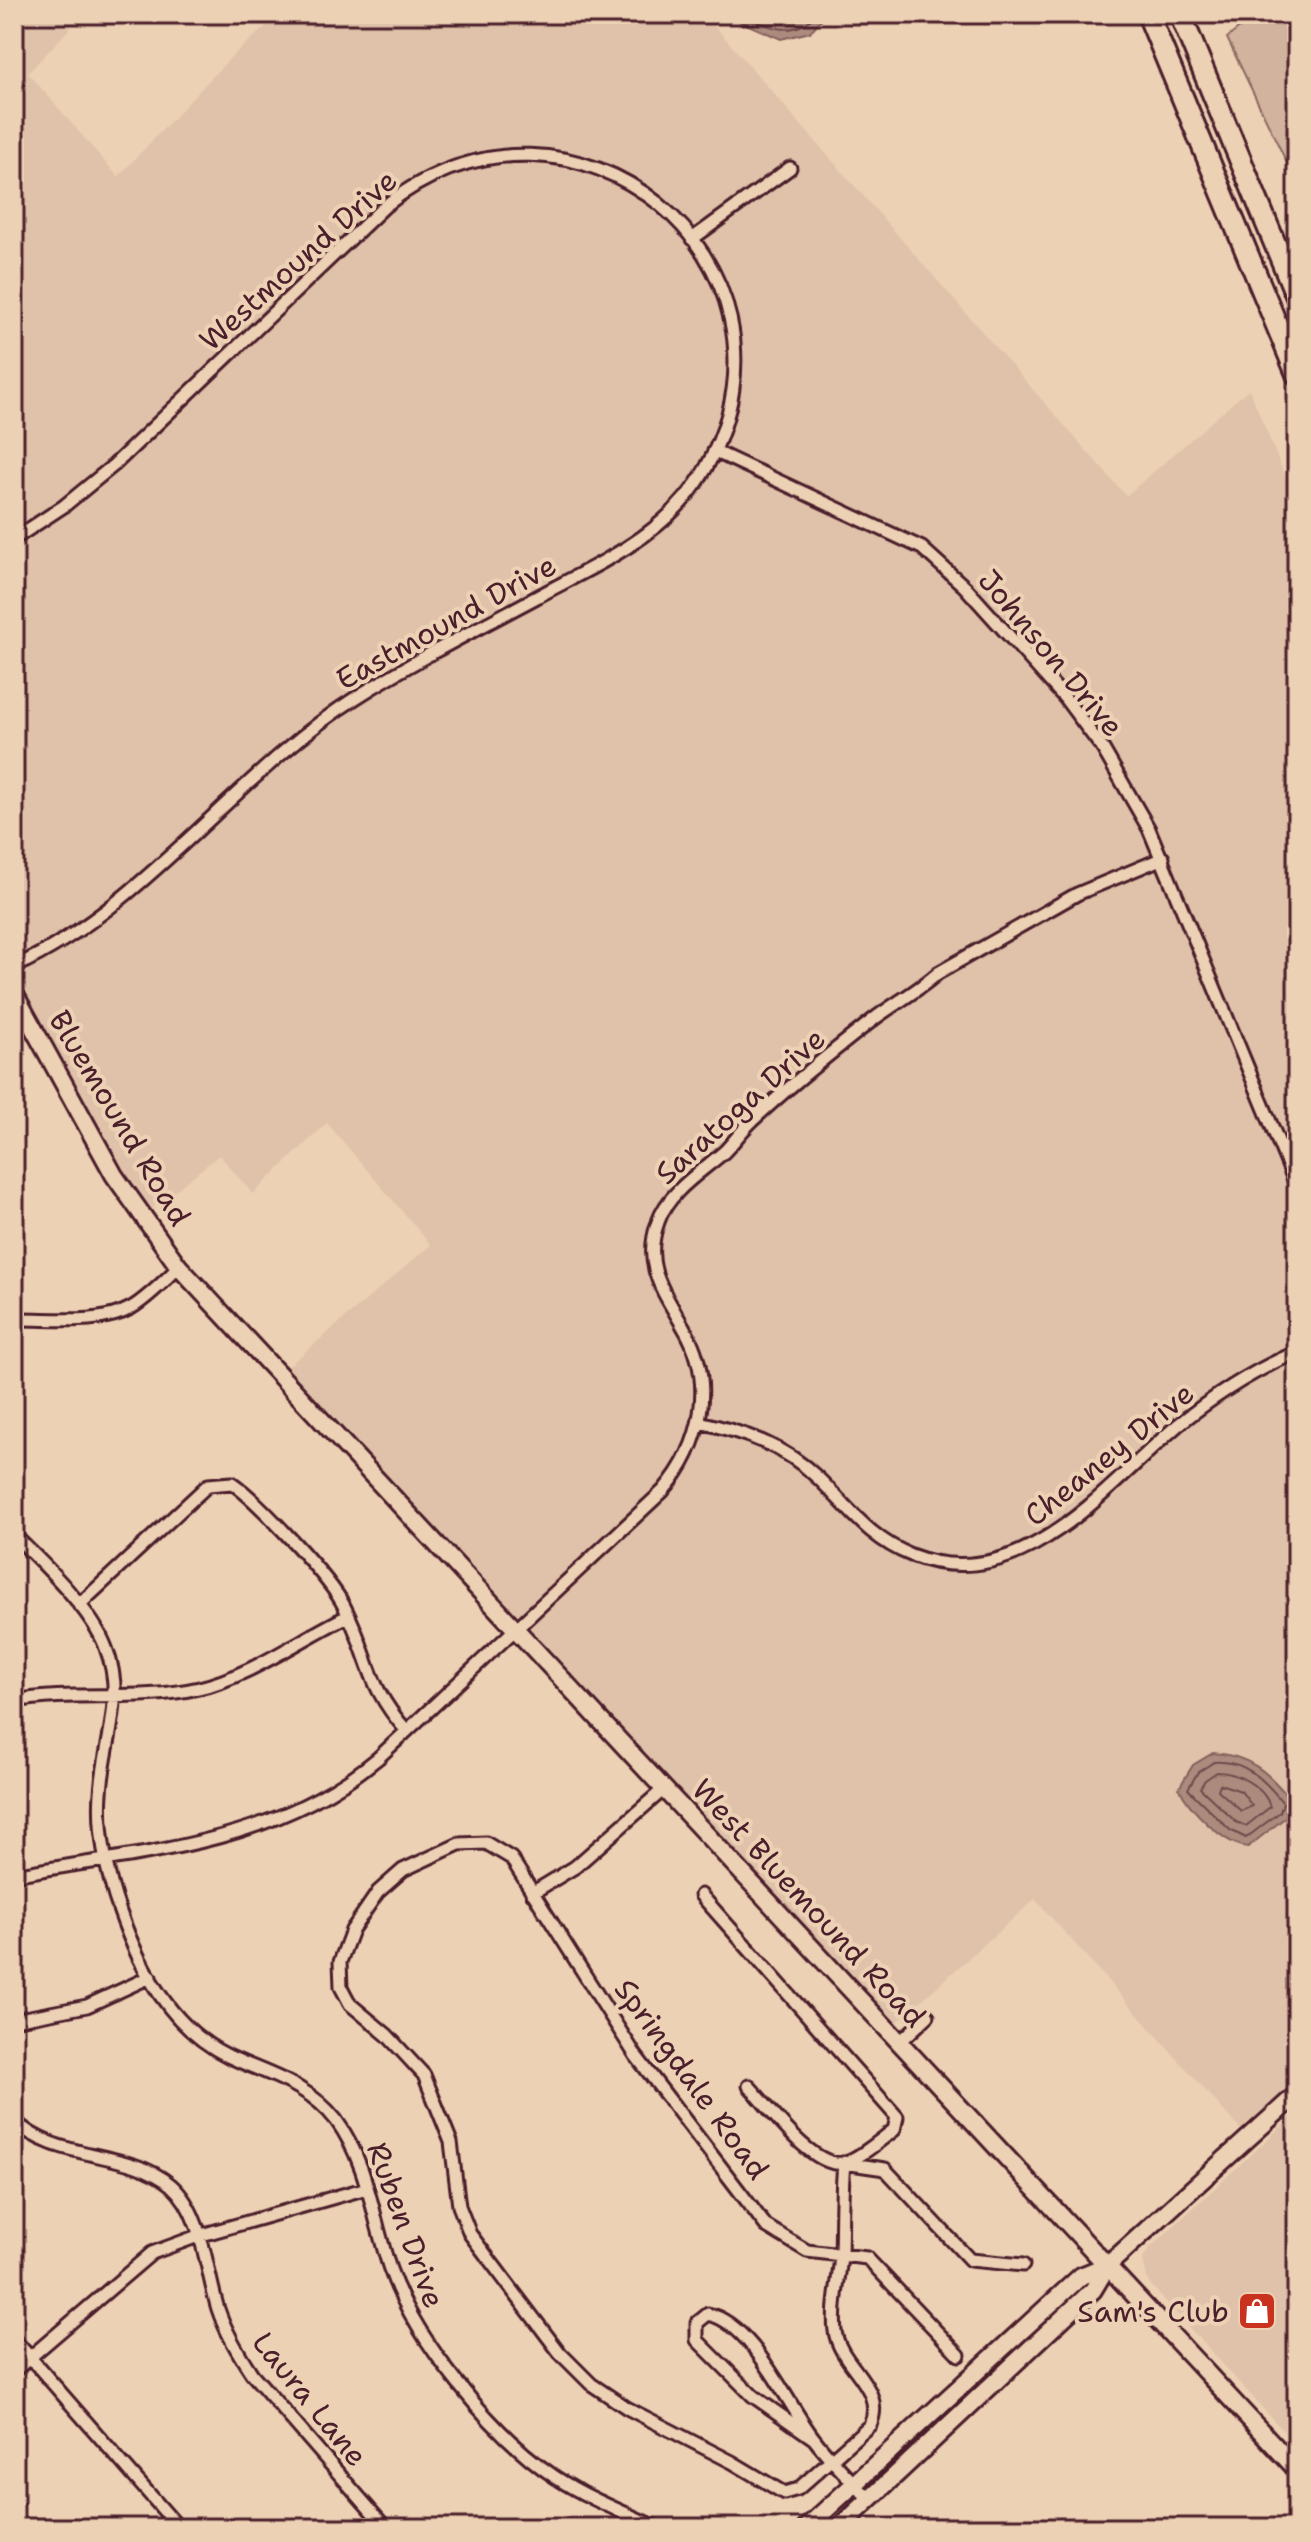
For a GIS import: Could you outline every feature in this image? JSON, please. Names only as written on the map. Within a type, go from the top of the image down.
[{"type":"highway","points":[[1148,14],[1297,374]]},
{"type":"highway","points":[[1180,14],[1297,297]]},
{"type":"main road","name":"Bluemound Road","points":[[14,993],[121,1186],[179,1267],[278,1375]]},
{"type":"main road","name":"West Bluemound Road","points":[[278,1375],[1297,2470]]},
{"type":"main road","points":[[839,2528],[1093,2290],[1108,2265],[1297,2094]]},
{"type":"main road","points":[[806,2528],[1081,2276],[1108,2265]]},
{"type":"street","name":"Westmound Drive","points":[[14,539],[93,483],[377,214],[433,174],[468,161],[505,155],[532,154],[572,160],[636,187],[672,215],[692,239]]},
{"type":"street","points":[[692,239],[790,168]]},
{"type":"street","name":"Eastmound Drive","points":[[14,967],[106,910],[272,760],[355,699],[613,556],[657,527],[686,499],[714,451],[730,402],[733,374],[731,332],[718,282],[692,239]]},
{"type":"street","name":"Johnson Drive","points":[[714,451],[903,538],[947,568],[1036,663],[1082,720],[1127,789],[1163,858],[1297,1187]]},
{"type":"street","name":"Saratoga Drive","points":[[14,1875],[224,1836],[298,1812],[354,1778],[668,1485],[686,1459],[699,1422],[702,1390],[695,1351],[662,1295],[654,1273],[653,1237],[661,1214],[671,1199],[728,1148],[752,1121],[826,1058],[938,973],[1077,894],[1163,858]]},
{"type":"street","points":[[14,1319],[95,1317],[121,1312],[135,1305],[179,1267]]},
{"type":"street","name":"Cheaney Drive","points":[[699,1422],[752,1436],[784,1452],[818,1478],[859,1523],[895,1548],[937,1562],[983,1563],[1008,1558],[1043,1541],[1192,1415],[1256,1372],[1297,1352]]},
{"type":"street","points":[[79,1605],[208,1485],[225,1481],[240,1488],[324,1577],[348,1616],[379,1697],[407,1731]]},
{"type":"street","name":"Ruben Drive","points":[[14,1535],[79,1605],[105,1645],[116,1695],[101,1791],[107,1858],[119,1909],[150,1977],[172,2012],[196,2036],[227,2056],[287,2080],[324,2106],[347,2136],[367,2188],[398,2291],[436,2355],[533,2460],[576,2490],[656,2528]]},
{"type":"street","points":[[14,1701],[186,1691],[218,1683],[348,1616]]},
{"type":"street","points":[[532,1893],[575,1867],[665,1788]]},
{"type":"street","name":"Springdale Road","points":[[749,2086],[806,2149],[828,2163],[844,2163],[841,2255],[835,2331],[841,2349],[866,2384],[875,2413],[870,2425],[833,2460],[798,2489],[784,2493],[732,2462],[627,2408],[591,2384],[560,2353],[470,2234],[459,2206],[451,2142],[424,2075],[387,2035],[350,2004],[341,1987],[340,1962],[352,1930],[378,1892],[403,1870],[459,1844],[486,1843],[511,1858],[636,2056],[766,2226],[807,2251],[841,2255],[867,2258],[959,2355]]},
{"type":"street","points":[[701,1895],[897,2117],[894,2130],[844,2163]]},
{"type":"street","points":[[14,2020],[87,2006],[150,1977]]},
{"type":"street","points":[[900,2042],[928,2016]]},
{"type":"street","name":"Laura Lane","points":[[14,2120],[43,2140],[164,2180],[187,2206],[218,2309],[236,2349],[252,2374],[386,2528]]},
{"type":"street","points":[[844,2163],[885,2169],[970,2260],[1023,2265]]},
{"type":"street","points":[[14,2371],[139,2263],[170,2244],[367,2188]]},
{"type":"street","points":[[813,2438],[753,2396],[697,2340],[697,2323],[708,2314],[723,2317],[777,2377],[813,2438],[870,2500]]},
{"type":"street","points":[[14,2339],[179,2528]]},
{"type":"street","points":[[936,2409],[951,2426]]},
{"type":"shaded area","points":[[14,14],[83,14],[28,73],[118,177],[231,57],[280,14],[704,14],[1126,496],[1249,389],[1297,505],[1297,2081],[1240,2129],[1035,1899],[888,2030],[278,1375],[431,1245],[327,1123],[253,1194],[219,1155],[141,1218],[14,993]]},
{"type":"shaded area","points":[[1257,14],[1297,14],[1297,184],[1227,38]]},
{"type":"shaded area","points":[[1297,2112],[1297,2446],[1148,2282],[1143,2259],[1150,2248]]},
{"type":"water","points":[[723,14],[826,14],[810,32],[781,39]]},
{"type":"water","points":[[1213,1753],[1247,1761],[1274,1781],[1290,1799],[1292,1806],[1287,1816],[1248,1847],[1229,1840],[1209,1825],[1179,1788],[1193,1765]]},
{"type":"place","name":"Sam's Club","points":[[1257,2311]]}]
